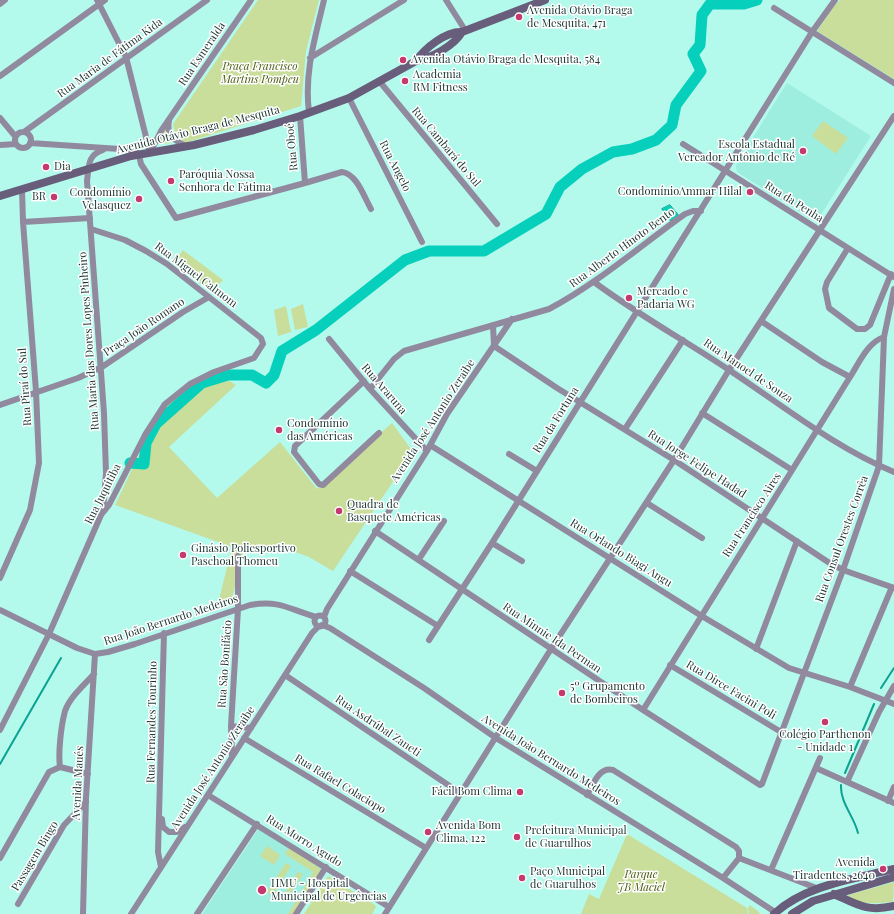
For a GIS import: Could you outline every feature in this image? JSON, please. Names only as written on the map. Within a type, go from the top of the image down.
[{"type":"main road","name":"Avenida Otávio Braga de Mesquita","points":[[0,196],[22,188],[139,155],[187,146],[254,130],[300,116],[349,98],[380,82],[416,60],[422,52],[454,32],[464,31],[545,0]]},
{"type":"main road","points":[[773,913],[798,898],[819,888],[894,868]]},
{"type":"main road","points":[[798,912],[813,901],[894,877]]},
{"type":"main road","points":[[834,894],[872,910],[894,907]]},
{"type":"street","points":[[0,4],[5,0]]},
{"type":"street","name":"Rua Maria de Fátima Kida","points":[[24,132],[207,0]]},
{"type":"street","name":"Rua Esmeralda","points":[[150,153],[161,131],[251,0]]},
{"type":"street","points":[[309,112],[307,79],[310,58],[324,0]]},
{"type":"street","points":[[310,58],[404,0]]},
{"type":"street","points":[[446,0],[464,31]]},
{"type":"street","points":[[701,211],[812,32],[835,0]]},
{"type":"street","points":[[0,76],[100,1],[126,57],[144,124],[150,153]]},
{"type":"street","points":[[774,8],[894,83]]},
{"type":"street","name":"Rua Cambará do Sul","points":[[380,82],[497,224]]},
{"type":"street","name":"Rua Angelo","points":[[349,98],[422,242]]},
{"type":"street","name":"Rua Oboé","points":[[139,155],[141,164],[176,218],[305,183],[300,116]]},
{"type":"street","points":[[385,914],[551,649],[647,503],[729,370],[821,231],[894,116]]},
{"type":"street","points":[[0,118],[15,136],[16,144]]},
{"type":"street","points":[[170,119],[168,127],[171,135],[175,140],[187,146]]},
{"type":"street","points":[[144,124],[151,133],[161,131]]},
{"type":"street","points":[[0,146],[16,144],[22,148],[26,147],[30,143],[30,137],[24,132],[19,132],[15,136]]},
{"type":"street","points":[[30,143],[135,150],[139,155]]},
{"type":"street","name":"Rua da Penha","points":[[683,144],[892,276]]},
{"type":"street","points":[[88,170],[89,161],[92,155],[106,149]]},
{"type":"street","name":"Rua Maria das Dores Lopes Pinheiro","points":[[88,170],[87,181],[102,367],[106,473],[103,512]]},
{"type":"street","points":[[305,183],[346,173],[354,179],[371,209]]},
{"type":"street","name":"Rua Piraí do Sul","points":[[0,578],[24,526],[34,496],[39,463],[36,391],[23,222],[22,188]]},
{"type":"street","name":"Rua Alberto Hinoto Bento","points":[[370,388],[400,352],[549,309],[569,299],[594,282],[684,214],[693,211],[701,211]]},
{"type":"street","name":"Rua da Fortuna","points":[[429,640],[492,544],[536,470],[701,211]]},
{"type":"street","points":[[23,222],[90,218]]},
{"type":"street","name":"Rua Miguel Calmom","points":[[91,229],[125,240],[146,251],[209,297],[261,338]]},
{"type":"street","points":[[848,248],[827,282],[825,289],[829,308],[857,329],[865,329],[870,326],[892,276]]},
{"type":"street","name":"Rua Manoel de Souza","points":[[594,282],[637,312],[683,340],[818,430],[879,466],[894,472]]},
{"type":"street","name":"Rua Consul Orestes Corrêa","points":[[760,785],[764,781],[803,673],[843,570],[879,466],[884,337],[894,289]]},
{"type":"street","name":"Praça João Romano","points":[[0,405],[36,391],[78,378],[102,367],[183,312],[209,297]]},
{"type":"street","name":"Avenida José Antonio Zeraibe","points":[[130,914],[312,634],[375,531],[427,451],[447,414],[512,319]]},
{"type":"street","points":[[761,321],[822,362],[850,377]]},
{"type":"street","points":[[493,325],[494,346]]},
{"type":"street","name":"Rua Francisco Aires","points":[[643,710],[700,615],[850,377],[869,348],[878,339],[884,337]]},
{"type":"street","name":"Rua Juquitiba","points":[[0,730],[49,634],[103,512],[109,505],[145,435],[165,404],[190,384],[214,372],[254,358],[262,348],[263,341],[261,338]]},
{"type":"street","name":"Rua Araruna","points":[[329,339],[370,388],[427,451]]},
{"type":"street","points":[[625,429],[683,340]]},
{"type":"street","name":"Rua Jorge Felipe Hadad","points":[[494,346],[674,460],[843,570],[893,588]]},
{"type":"street","points":[[364,381],[295,446],[294,452],[319,484],[323,485],[379,433]]},
{"type":"street","points":[[702,413],[792,470]]},
{"type":"street","name":"Rua Orlando Biagi Angu","points":[[430,444],[700,615],[789,668],[850,687],[894,704]]},
{"type":"street","points":[[509,454],[536,470]]},
{"type":"street","points":[[647,503],[702,538]]},
{"type":"street","points":[[419,559],[444,522]]},
{"type":"street","name":"Rua Minnie Ida Perman","points":[[375,531],[643,710],[760,785]]},
{"type":"street","points":[[756,649],[797,541]]},
{"type":"street","points":[[492,544],[522,560]]},
{"type":"street","name":"Rua São Bonifácio","points":[[232,757],[231,726],[238,608],[238,556]]},
{"type":"street","points":[[350,571],[438,626]]},
{"type":"street","points":[[850,687],[893,588]]},
{"type":"street","name":"Rua João Bernardo Medeiros","points":[[0,610],[77,648],[95,654],[108,652],[238,608],[267,602],[281,604],[308,614],[319,621]]},
{"type":"street","name":"Avenida João Bernardo Medeiros","points":[[319,621],[424,688],[496,738],[723,878],[773,913]]},
{"type":"street","name":"Rua Fernandes Tourinho","points":[[161,867],[158,856],[164,633]]},
{"type":"street","name":"Avenida Maués","points":[[83,914],[86,802],[95,654]]},
{"type":"street","name":"Rua Dirce Facini Poli","points":[[670,665],[781,732]]},
{"type":"street","points":[[60,768],[60,752],[65,711],[74,697],[94,674]]},
{"type":"street","name":"Rua Asdrúbal Zaneti","points":[[285,676],[460,793]]},
{"type":"street","points":[[847,782],[879,712],[887,701],[894,686]]},
{"type":"street","points":[[231,726],[251,728]]},
{"type":"street","name":"Rua Rafael Colaciopo","points":[[244,738],[426,848]]},
{"type":"street","points":[[771,870],[820,758]]},
{"type":"street","points":[[0,858],[49,772],[60,768],[88,774]]},
{"type":"street","points":[[816,768],[891,802],[894,787]]},
{"type":"street","points":[[587,795],[600,772],[606,769],[613,770],[736,847],[739,851],[739,858],[723,878]]},
{"type":"street","name":"Rua Morro Agudo","points":[[208,794],[389,907]]},
{"type":"street","name":"Passagem Bingo","points":[[18,904],[64,826],[86,802]]},
{"type":"street","name":"Rua Fernandes Tourinho","points":[[160,812],[163,827],[169,832],[177,832],[187,827]]},
{"type":"street","points":[[197,914],[257,824]]},
{"type":"street","points":[[739,858],[819,888]]},
{"type":"street","points":[[296,914],[326,867]]},
{"type":"shaded area","name":"Escola Estadual Vereador Antônio de Ré","points":[[787,83],[871,136],[820,216],[811,219],[737,172],[736,165]]},
{"type":"shaded area","points":[[670,205],[680,217],[672,223],[662,209]]},
{"type":"shaded area","name":"HMU - Hospital Municipal de Urgências","points":[[259,828],[321,868],[292,914],[202,914]]},
{"type":"green space","name":"Praça Francisco Martins Pompeu","points":[[258,0],[319,0],[306,51],[301,106],[185,143],[175,133],[173,124]]},
{"type":"green space","points":[[840,0],[894,0],[894,79],[817,31]]},
{"type":"green space","points":[[823,121],[848,138],[836,154],[812,136]]},
{"type":"green space","points":[[166,128],[171,143],[158,144]]},
{"type":"green space","points":[[183,250],[223,280],[212,292],[174,263]]},
{"type":"green space","points":[[303,304],[308,327],[295,330],[291,309]]},
{"type":"green space","points":[[286,306],[291,332],[278,336],[274,310]]},
{"type":"green space","points":[[214,372],[236,385],[169,447],[217,498],[280,442],[317,489],[392,423],[413,452],[333,571],[309,557],[287,549],[244,549],[231,603],[218,604],[232,547],[115,505],[160,410]]},
{"type":"green space","name":"Parque JB Maciel","points":[[627,834],[747,908],[748,914],[581,914],[589,894],[599,899]]},
{"type":"green space","points":[[267,846],[280,855],[274,865],[260,856]]},
{"type":"green space","points":[[289,847],[321,869],[294,914],[288,914],[313,872],[285,854]]},
{"type":"green space","points":[[286,863],[291,866],[275,891],[283,896],[298,872],[303,874],[284,903],[267,892]]},
{"type":"green space","points":[[328,876],[375,905],[376,907],[372,914],[304,914]]},
{"type":"green space","points":[[894,882],[893,902],[863,902],[857,901],[848,895]]},
{"type":"green space","points":[[750,905],[760,914],[749,914],[748,908]]},
{"type":"waterway","points":[[130,463],[144,464],[146,443],[156,424],[202,383],[228,375],[252,375],[266,383],[274,375],[282,351],[316,330],[405,260],[429,251],[484,251],[546,214],[560,187],[582,169],[613,152],[632,149],[656,140],[672,125],[676,105],[701,71],[693,54],[700,45],[702,15],[710,4],[744,4],[757,0]]},
{"type":"waterway","points":[[0,764],[61,658]]},
{"type":"waterway","points":[[881,688],[894,668]]},
{"type":"waterway","points":[[845,773],[874,704]]},
{"type":"waterway","points":[[841,785],[841,792],[845,804],[854,821],[858,833]]},
{"type":"place","name":"Avenida Otávio Braga de Mesquita, 471","points":[[519,17]]},
{"type":"place","name":"Avenida Otávio Braga de Mesquita, 584","points":[[403,60]]},
{"type":"place","name":"Academia RM Fitness","points":[[405,81]]},
{"type":"place","name":"Escola Estadual Vereador Antônio de Ré","points":[[803,151]]},
{"type":"place","name":"Dia","points":[[46,167]]},
{"type":"place","name":"Paróquia Nossa Senhora de Fátima","points":[[171,181]]},
{"type":"place","name":"CondomínioAmmar Hilal","points":[[750,192]]},
{"type":"place","name":"BR","points":[[54,197]]},
{"type":"place","name":"Condomínio Velasquez","points":[[139,199]]},
{"type":"place","name":"Mercado e Padaria WG","points":[[629,298]]},
{"type":"place","name":"Condomínio das Américas","points":[[279,430]]},
{"type":"place","name":"Quadra de Basquete Américas","points":[[339,511]]},
{"type":"place","name":"Ginásio Poliesportivo Paschoal Thomeu","points":[[183,555]]},
{"type":"place","name":"5º Grupamento de Bombeiros","points":[[562,693]]},
{"type":"place","name":"Colégio Parthenon - Unidade 1","points":[[825,722]]},
{"type":"place","name":"Fácil Bom Clima","points":[[520,792]]},
{"type":"place","name":"Avenida Bom Clima, 122","points":[[428,832]]},
{"type":"place","name":"Prefeitura Municipal de Guarulhos","points":[[517,837]]},
{"type":"place","name":"Avenida Tiradentes, 2640","points":[[883,869]]},
{"type":"place","name":"Paço Municipal de Guarulhos","points":[[522,878]]},
{"type":"place","name":"HMU - Hospital Municipal de Urgências","points":[[262,890]]}]
